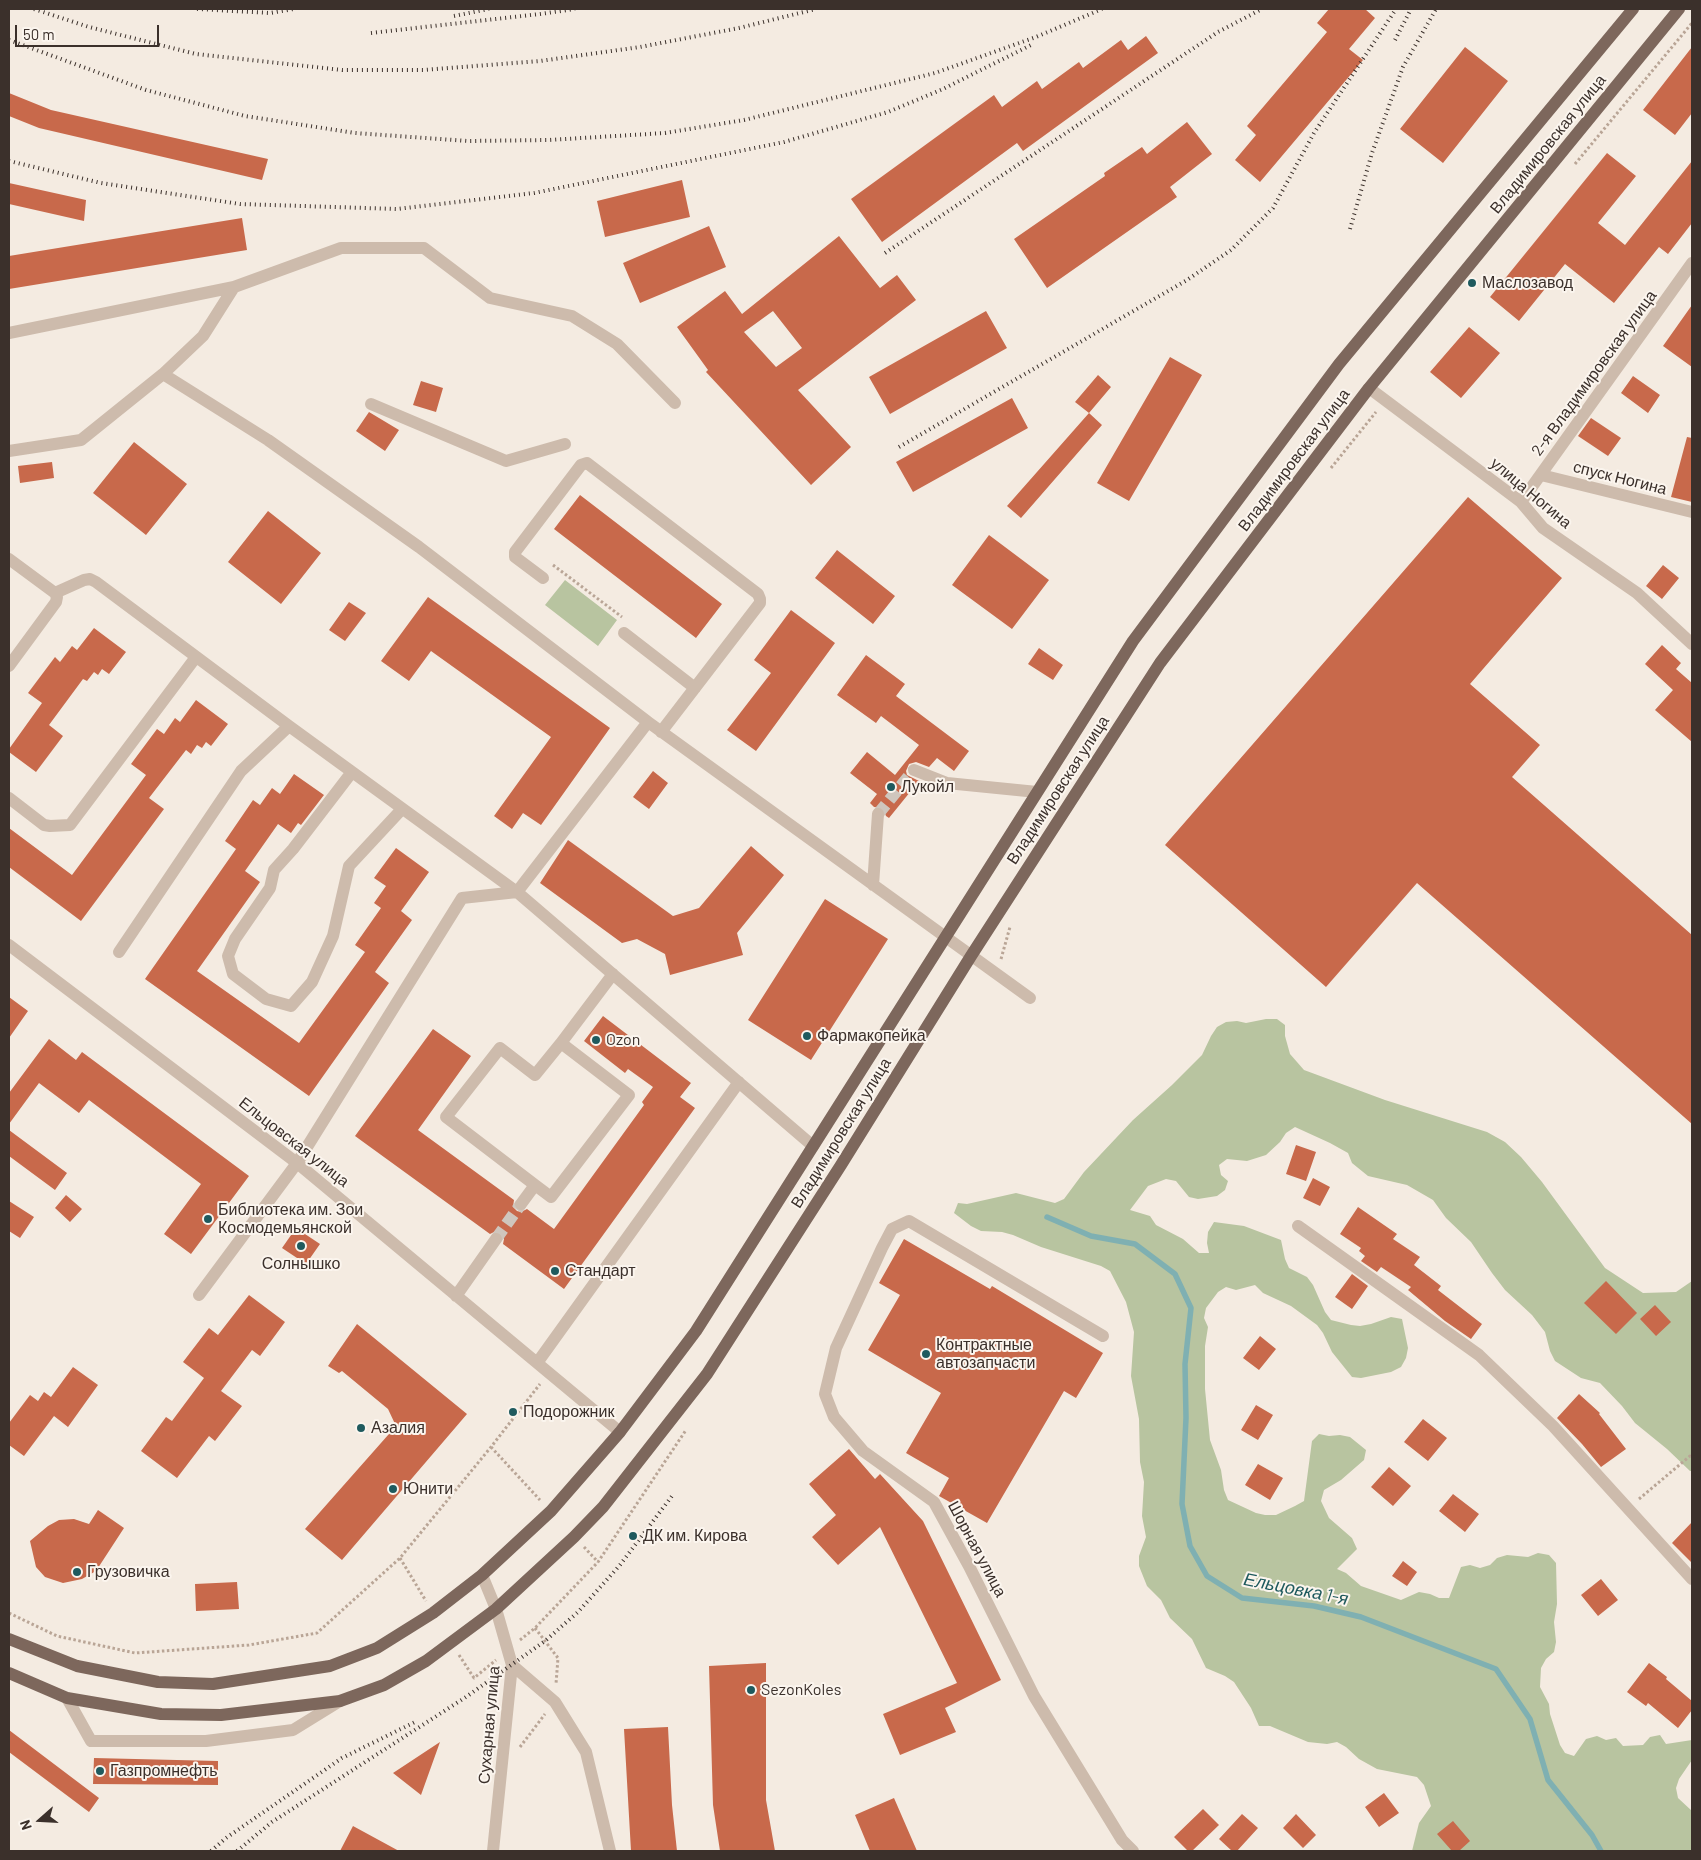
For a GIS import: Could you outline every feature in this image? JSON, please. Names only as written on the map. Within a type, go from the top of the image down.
[{"type":"main road","name":"Владимировская улица","points":[[9,1638],[76,1666],[158,1682],[213,1684],[330,1666],[377,1648],[433,1613],[482,1575],[551,1511],[620,1432],[696,1330],[1133,641],[1339,364],[1633,9]]},
{"type":"main road","name":"Владимировская улица","points":[[9,1673],[67,1698],[161,1714],[221,1715],[340,1701],[384,1685],[426,1661],[496,1609],[574,1536],[603,1507],[706,1374],[841,1165],[971,956],[1160,663],[1369,388],[1679,9]]},
{"type":"street","points":[[9,333],[234,287],[341,248],[424,248],[490,298],[572,316],[610,339],[675,403]]},
{"type":"street","name":"2-я Владимировская улица","points":[[1522,502],[1692,263]]},
{"type":"street","points":[[9,451],[81,440],[163,374],[203,336],[234,287]]},
{"type":"street","points":[[163,374],[268,440],[418,547],[648,722],[1030,998]]},
{"type":"street","name":"улица Ногина","points":[[1369,388],[1522,502],[1543,528],[1637,593],[1692,644]]},
{"type":"street","points":[[370,404],[506,461],[565,444]]},
{"type":"street","points":[[543,578],[515,557],[515,552],[581,465],[588,463],[758,594],[760,603],[662,732]]},
{"type":"street","name":"спуск Ногина","points":[[1541,475],[1692,512]]},
{"type":"street","points":[[9,559],[55,593],[57,598],[9,666]]},
{"type":"street","points":[[55,593],[90,579],[517,892],[812,1146]]},
{"type":"street","points":[[624,633],[695,688]]},
{"type":"street","points":[[9,798],[44,825],[70,825],[196,657]]},
{"type":"street","points":[[198,1295],[297,1164],[462,898],[517,892],[648,722]]},
{"type":"street","points":[[119,952],[241,771],[289,726]]},
{"type":"street","points":[[914,770],[947,783],[1037,792]]},
{"type":"street","points":[[352,772],[293,849],[274,870],[270,888],[235,938],[228,956],[233,974],[266,999],[292,1006],[312,982],[333,936],[348,866],[402,809]]},
{"type":"street","points":[[872,885],[878,814]]},
{"type":"street","name":"Ельцовская улица","points":[[9,945],[297,1164],[620,1432]]},
{"type":"street","points":[[561,1043],[629,1095],[551,1197],[446,1117],[500,1048],[535,1074],[613,974]]},
{"type":"street","points":[[537,1363],[739,1082]]},
{"type":"street","points":[[521,1204],[535,1185]]},
{"type":"street","name":"Шорная улица","points":[[1103,1336],[909,1222],[892,1229],[882,1248],[836,1348],[825,1394],[834,1416],[863,1451],[934,1502],[969,1566],[1034,1696],[1122,1840],[1134,1851]]},
{"type":"street","points":[[1298,1226],[1479,1355],[1553,1426],[1692,1579]]},
{"type":"street","points":[[456,1296],[496,1239]]},
{"type":"street","name":"Сухарная улица","points":[[482,1575],[496,1609],[512,1665],[493,1851]]},
{"type":"street","points":[[512,1665],[555,1702],[586,1752],[610,1851]]},
{"type":"street","points":[[67,1698],[91,1741],[206,1741],[293,1730],[340,1701]]},
{"type":"path","points":[[1574,166],[1692,24]]},
{"type":"path","points":[[1324,475],[1384,400]]},
{"type":"path","points":[[543,578],[553,564],[631,624],[624,633]]},
{"type":"path","points":[[989,969],[1003,958],[1010,925]]},
{"type":"path","points":[[9,1613],[56,1636],[136,1653],[249,1645],[317,1633],[400,1558],[491,1447],[542,1381]]},
{"type":"path","points":[[598,1562],[686,1430]]},
{"type":"path","points":[[1628,1508],[1690,1456],[1692,1457]]},
{"type":"green space","points":[[565,580],[617,620],[598,646],[545,605]]},
{"type":"green space","points":[[1277,1019],[1285,1025],[1285,1036],[1290,1054],[1304,1070],[1385,1100],[1487,1132],[1505,1142],[1521,1157],[1542,1182],[1605,1268],[1643,1293],[1676,1292],[1692,1281],[1692,1471],[1690,1471],[1635,1423],[1600,1383],[1581,1378],[1555,1361],[1545,1332],[1532,1315],[1505,1290],[1471,1242],[1446,1218],[1433,1200],[1407,1185],[1368,1176],[1352,1163],[1348,1153],[1330,1143],[1295,1127],[1286,1133],[1280,1142],[1266,1155],[1247,1161],[1227,1159],[1219,1165],[1221,1175],[1228,1181],[1225,1190],[1217,1196],[1198,1199],[1189,1197],[1176,1181],[1166,1179],[1148,1186],[1130,1210],[1150,1216],[1156,1225],[1183,1239],[1199,1253],[1209,1253],[1207,1243],[1208,1232],[1214,1222],[1244,1226],[1281,1240],[1289,1268],[1307,1277],[1331,1320],[1360,1326],[1391,1317],[1402,1319],[1408,1348],[1406,1358],[1401,1367],[1391,1372],[1361,1378],[1352,1377],[1332,1352],[1317,1325],[1291,1306],[1263,1293],[1255,1285],[1236,1290],[1226,1287],[1218,1292],[1206,1308],[1204,1318],[1208,1327],[1205,1346],[1205,1389],[1210,1440],[1221,1470],[1224,1490],[1228,1500],[1256,1513],[1265,1515],[1276,1515],[1304,1501],[1312,1441],[1319,1434],[1329,1436],[1340,1435],[1350,1437],[1366,1450],[1364,1460],[1341,1480],[1324,1490],[1321,1501],[1329,1518],[1352,1538],[1357,1549],[1337,1569],[1346,1573],[1361,1586],[1401,1600],[1419,1592],[1439,1598],[1449,1598],[1461,1567],[1470,1565],[1480,1568],[1490,1565],[1497,1558],[1507,1555],[1528,1557],[1538,1553],[1549,1555],[1556,1563],[1557,1604],[1554,1622],[1556,1642],[1554,1652],[1546,1659],[1541,1668],[1540,1687],[1549,1704],[1550,1714],[1560,1745],[1565,1753],[1574,1756],[1586,1739],[1597,1736],[1606,1740],[1616,1738],[1623,1746],[1643,1745],[1650,1737],[1660,1735],[1666,1744],[1692,1740],[1692,1760],[1679,1779],[1676,1788],[1678,1798],[1692,1811],[1692,1851],[1412,1851],[1419,1823],[1431,1806],[1424,1785],[1417,1777],[1377,1769],[1359,1759],[1346,1747],[1337,1742],[1327,1744],[1308,1742],[1270,1726],[1259,1726],[1251,1708],[1234,1682],[1206,1668],[1192,1639],[1170,1618],[1161,1600],[1147,1586],[1139,1566],[1139,1556],[1146,1537],[1142,1516],[1144,1482],[1140,1462],[1139,1419],[1131,1376],[1134,1332],[1126,1302],[1110,1271],[1101,1266],[1041,1247],[1013,1235],[1002,1232],[981,1231],[954,1213],[958,1203],[967,1204],[1016,1193],[1055,1203],[1064,1199],[1084,1172],[1133,1120],[1202,1055],[1217,1027],[1226,1022],[1237,1021],[1246,1023]]},
{"type":"building","points":[[1329,9],[1365,9],[1375,18],[1349,49],[1363,60],[1260,182],[1235,160],[1256,135],[1247,126],[1327,32],[1317,23]]},
{"type":"building","points":[[1146,36],[1158,53],[1023,151],[1017,143],[882,242],[851,199],[994,95],[1002,107],[1037,81],[1042,89],[1079,62],[1083,68],[1121,40],[1128,50]]},
{"type":"building","points":[[1465,47],[1508,81],[1443,163],[1400,129]]},
{"type":"building","points":[[1692,47],[1692,113],[1675,135],[1643,110]]},
{"type":"building","points":[[9,93],[51,110],[268,159],[262,180],[39,128],[9,116]]},
{"type":"building","points":[[1187,122],[1212,154],[1170,187],[1177,197],[1047,288],[1014,239],[1105,176],[1104,173],[1142,147],[1147,154]]},
{"type":"building","points":[[1607,153],[1636,176],[1598,223],[1625,245],[1692,161],[1692,223],[1668,254],[1659,247],[1614,303],[1565,264],[1519,321],[1490,297]]},
{"type":"building","points":[[682,180],[690,217],[605,237],[597,201]]},
{"type":"building","points":[[9,183],[86,200],[84,221],[9,204]]},
{"type":"building","points":[[242,218],[247,250],[9,289],[9,256]]},
{"type":"building","points":[[709,226],[726,267],[640,303],[623,263]]},
{"type":"building","points":[[839,236],[880,288],[897,275],[916,300],[798,390],[851,447],[811,485],[706,372],[708,370],[677,327],[725,291],[742,314]],"holes":[[[773,311],[802,348],[776,367],[744,332]]]},
{"type":"building","points":[[1692,305],[1692,367],[1663,346]]},
{"type":"building","points":[[986,311],[1007,348],[890,414],[869,377]]},
{"type":"building","points":[[1469,327],[1500,353],[1461,398],[1430,372]]},
{"type":"building","points":[[1170,357],[1202,375],[1129,501],[1097,483]]},
{"type":"building","points":[[1098,375],[1111,387],[1089,413],[1075,402]]},
{"type":"building","points":[[1633,376],[1660,395],[1648,413],[1621,393]]},
{"type":"building","points":[[421,381],[443,388],[436,412],[413,405]]},
{"type":"building","points":[[1012,398],[1028,428],[913,492],[896,462]]},
{"type":"building","points":[[369,412],[399,430],[385,451],[356,431]]},
{"type":"building","points":[[1089,413],[1102,425],[1021,518],[1007,506]]},
{"type":"building","points":[[1591,418],[1621,438],[1608,456],[1578,436]]},
{"type":"building","points":[[1687,437],[1692,438],[1692,502],[1671,497]]},
{"type":"building","points":[[134,442],[187,484],[146,535],[93,493]]},
{"type":"building","points":[[52,462],[54,478],[20,483],[18,466]]},
{"type":"building","points":[[580,495],[722,604],[696,638],[554,529]]},
{"type":"building","points":[[1468,497],[1562,578],[1470,684],[1540,745],[1512,777],[1692,935],[1692,1124],[1417,883],[1326,987],[1165,845]]},
{"type":"building","points":[[268,511],[321,553],[281,604],[228,562]]},
{"type":"building","points":[[989,535],[1049,580],[1012,629],[952,585]]},
{"type":"building","points":[[837,550],[895,596],[873,624],[815,578]]},
{"type":"building","points":[[1663,565],[1679,578],[1662,599],[1646,586]]},
{"type":"building","points":[[428,597],[610,728],[541,825],[523,813],[512,829],[494,816],[551,737],[431,651],[409,681],[381,661]]},
{"type":"building","points":[[349,602],[366,613],[345,641],[329,630]]},
{"type":"building","points":[[791,610],[835,643],[756,751],[727,730],[771,673],[754,660]]},
{"type":"building","points":[[94,628],[126,652],[109,674],[102,669],[98,675],[94,672],[87,681],[83,679],[49,725],[63,736],[36,772],[9,752],[9,749],[42,703],[28,693],[55,657],[60,662],[72,646],[77,650]]},
{"type":"building","points":[[1662,645],[1681,663],[1676,669],[1692,683],[1692,742],[1655,710],[1673,690],[1645,664]]},
{"type":"building","points":[[1039,648],[1063,665],[1053,680],[1028,664]]},
{"type":"building","points":[[866,655],[905,684],[896,696],[969,751],[954,771],[937,758],[929,767],[916,762],[909,764],[906,771],[907,775],[919,781],[889,818],[886,816],[883,808],[874,807],[870,803],[877,794],[850,773],[867,752],[895,775],[919,745],[881,716],[876,723],[837,695]]},
{"type":"building","points":[[196,700],[228,724],[211,746],[206,742],[202,748],[197,745],[191,754],[186,750],[149,798],[164,809],[81,921],[9,867],[9,828],[72,875],[146,775],[131,764],[157,729],[164,734],[175,718],[180,722]]},
{"type":"building","points":[[653,771],[668,783],[649,809],[633,797]]},
{"type":"building","points":[[294,774],[324,795],[301,825],[298,823],[291,833],[278,824],[245,871],[260,882],[197,971],[299,1043],[365,952],[355,945],[381,908],[374,903],[386,886],[374,878],[396,848],[429,872],[401,911],[412,920],[375,972],[389,983],[309,1096],[145,979],[236,849],[225,841],[253,800],[260,805],[272,788],[280,794]]},
{"type":"building","points":[[568,840],[673,916],[699,908],[751,846],[784,875],[737,933],[743,955],[670,975],[665,954],[637,939],[622,943],[540,883]]},
{"type":"building","points":[[825,899],[888,939],[811,1060],[748,1020]]},
{"type":"building","points":[[9,997],[28,1011],[9,1038]]},
{"type":"building","points":[[603,1016],[691,1083],[680,1097],[695,1108],[564,1289],[503,1244],[504,1239],[501,1233],[496,1231],[490,1234],[355,1136],[433,1029],[471,1056],[418,1130],[514,1200],[513,1207],[517,1211],[521,1212],[527,1209],[554,1229],[644,1105],[642,1102],[653,1087],[628,1069],[625,1073],[584,1041]]},
{"type":"building","points":[[49,1039],[76,1060],[82,1052],[249,1176],[191,1254],[164,1234],[201,1184],[89,1100],[79,1113],[39,1083],[9,1124],[9,1093]]},
{"type":"building","points":[[9,1130],[67,1173],[55,1190],[9,1156]]},
{"type":"building","points":[[1296,1145],[1316,1152],[1306,1181],[1286,1174]]},
{"type":"building","points":[[1313,1178],[1330,1187],[1320,1206],[1303,1198]]},
{"type":"building","points":[[66,1195],[82,1209],[70,1222],[55,1208]]},
{"type":"building","points":[[9,1201],[34,1217],[20,1238],[9,1231]]},
{"type":"building","points":[[1358,1207],[1397,1234],[1393,1239],[1420,1257],[1414,1265],[1441,1286],[1438,1290],[1482,1324],[1471,1339],[1445,1321],[1408,1290],[1411,1287],[1381,1267],[1377,1272],[1361,1261],[1365,1256],[1359,1251],[1361,1248],[1340,1234]]},
{"type":"building","name":"Солнышко","points":[[296,1228],[320,1244],[306,1264],[282,1248]]},
{"type":"building","points":[[904,1239],[990,1289],[992,1286],[1103,1353],[1076,1398],[1064,1391],[987,1523],[939,1496],[949,1478],[906,1453],[941,1393],[868,1350],[900,1295],[879,1283]]},
{"type":"building","points":[[1352,1274],[1368,1286],[1352,1309],[1335,1297]]},
{"type":"building","points":[[1606,1281],[1637,1313],[1616,1334],[1584,1303]]},
{"type":"building","points":[[249,1295],[285,1322],[260,1356],[252,1350],[221,1391],[242,1406],[215,1441],[209,1436],[177,1478],[141,1451],[166,1417],[172,1421],[204,1378],[183,1362],[209,1328],[218,1335]]},
{"type":"building","points":[[1655,1305],[1671,1322],[1656,1336],[1640,1319]]},
{"type":"building","points":[[357,1324],[467,1414],[342,1560],[305,1529],[396,1426],[388,1409],[342,1371],[339,1373],[328,1366]]},
{"type":"building","points":[[1260,1336],[1276,1349],[1259,1370],[1243,1358]]},
{"type":"building","points":[[73,1367],[98,1385],[68,1427],[54,1416],[24,1456],[9,1445],[9,1423],[30,1395],[38,1401],[44,1392],[51,1397]]},
{"type":"building","points":[[1579,1394],[1600,1413],[1626,1449],[1601,1467],[1557,1418]]},
{"type":"building","points":[[1256,1405],[1273,1415],[1258,1440],[1241,1430]]},
{"type":"building","points":[[1423,1419],[1447,1438],[1428,1461],[1404,1442]]},
{"type":"building","points":[[849,1449],[875,1479],[880,1474],[923,1521],[1001,1680],[945,1708],[956,1732],[900,1755],[883,1714],[957,1683],[880,1527],[838,1565],[812,1537],[836,1515],[809,1484]]},
{"type":"building","points":[[1258,1464],[1283,1478],[1270,1500],[1245,1485]]},
{"type":"building","points":[[1389,1467],[1411,1486],[1393,1506],[1371,1487]]},
{"type":"building","points":[[1453,1494],[1479,1514],[1465,1532],[1439,1511]]},
{"type":"building","points":[[98,1510],[124,1528],[96,1571],[82,1579],[63,1583],[45,1577],[36,1567],[30,1541],[48,1526],[59,1520],[74,1519],[89,1524]]},
{"type":"building","points":[[1692,1522],[1692,1563],[1672,1543]]},
{"type":"building","points":[[1403,1561],[1417,1572],[1407,1586],[1392,1576]]},
{"type":"building","points":[[1601,1579],[1618,1600],[1598,1616],[1581,1595]]},
{"type":"building","points":[[237,1582],[239,1609],[196,1611],[195,1584]]},
{"type":"building","points":[[766,1663],[766,1800],[775,1851],[720,1851],[713,1805],[709,1666]]},
{"type":"building","points":[[1649,1663],[1692,1701],[1692,1710],[1678,1728],[1648,1703],[1646,1706],[1627,1692]]},
{"type":"building","points":[[668,1727],[672,1805],[677,1851],[631,1851],[624,1729]]},
{"type":"building","points":[[9,1730],[99,1798],[89,1812],[9,1752]]},
{"type":"building","points":[[440,1742],[421,1795],[393,1773]]},
{"type":"building","points":[[94,1758],[218,1761],[218,1785],[93,1784]]},
{"type":"building","points":[[1384,1793],[1399,1813],[1379,1827],[1365,1807]]},
{"type":"building","points":[[894,1798],[917,1851],[870,1851],[855,1815]]},
{"type":"building","points":[[1203,1809],[1219,1825],[1192,1851],[1188,1851],[1174,1837]]},
{"type":"building","points":[[1242,1814],[1258,1828],[1237,1851],[1232,1851],[1219,1839]]},
{"type":"building","points":[[1296,1814],[1316,1835],[1303,1848],[1283,1828]]},
{"type":"building","points":[[1453,1821],[1470,1841],[1459,1851],[1452,1851],[1437,1834]]},
{"type":"building","points":[[353,1826],[399,1851],[340,1851]]},
{"type":"waterway","name":"Ельцовка 1-я","points":[[1047,1217],[1091,1236],[1135,1244],[1175,1274],[1191,1308],[1185,1364],[1186,1418],[1182,1504],[1190,1546],[1207,1576],[1242,1598],[1314,1606],[1361,1617],[1496,1669],[1530,1719],[1548,1780],[1592,1835],[1601,1851]]},
{"type":"tunnel","points":[[878,814],[914,770]]},
{"type":"tunnel","points":[[496,1239],[521,1204]]},
{"type":"railway","points":[[34,9],[89,27],[196,54],[342,70],[423,70],[540,61],[640,47],[739,28],[816,9]]},
{"type":"railway","points":[[197,9],[270,13],[294,9]]},
{"type":"railway","points":[[454,16],[489,9]]},
{"type":"railway","points":[[371,33],[575,9]]},
{"type":"railway","points":[[9,40],[146,90],[245,116],[355,133],[468,141],[549,140],[665,133],[744,120],[935,73],[1036,37],[1102,9]]},
{"type":"railway","points":[[885,253],[1218,32],[1262,9]]},
{"type":"railway","points":[[899,447],[1187,280],[1231,250],[1273,208],[1314,133],[1396,9]]},
{"type":"railway","points":[[1395,40],[1411,9]]},
{"type":"railway","points":[[1350,229],[1372,153],[1403,67],[1436,9]]},
{"type":"railway","points":[[9,161],[101,183],[240,204],[397,209],[534,193],[784,142],[888,112],[943,89],[1033,44]]},
{"type":"railway","points":[[237,1851],[272,1822],[466,1697],[545,1641],[578,1612],[620,1565],[672,1496]]},
{"type":"railway","points":[[211,1851],[226,1838],[342,1758],[417,1721]]},
{"type":"place","name":"Маслозавод","points":[[1472,283]]},
{"type":"place","name":"Лукойл","points":[[891,787]]},
{"type":"place","name":"Фармакопейка","points":[[807,1036]]},
{"type":"place","name":"Ozon","points":[[596,1040]]},
{"type":"place","name":"Библиотека им. Зои Космодемьянской","points":[[208,1219]]},
{"type":"place","name":"Солнышко","points":[[301,1246]]},
{"type":"place","name":"Стандарт","points":[[555,1271]]},
{"type":"place","name":"Контрактные автозапчасти","points":[[926,1354]]},
{"type":"place","name":"Подорожник","points":[[513,1412]]},
{"type":"place","name":"Азалия","points":[[361,1428]]},
{"type":"place","name":"Юнити","points":[[393,1489]]},
{"type":"place","name":"ДК им. Кирова","points":[[633,1536]]},
{"type":"place","name":"Грузовичка","points":[[77,1572]]},
{"type":"place","name":"SezonKoles","points":[[751,1690]]},
{"type":"place","name":"Газпромнефть","points":[[100,1771]]}]
